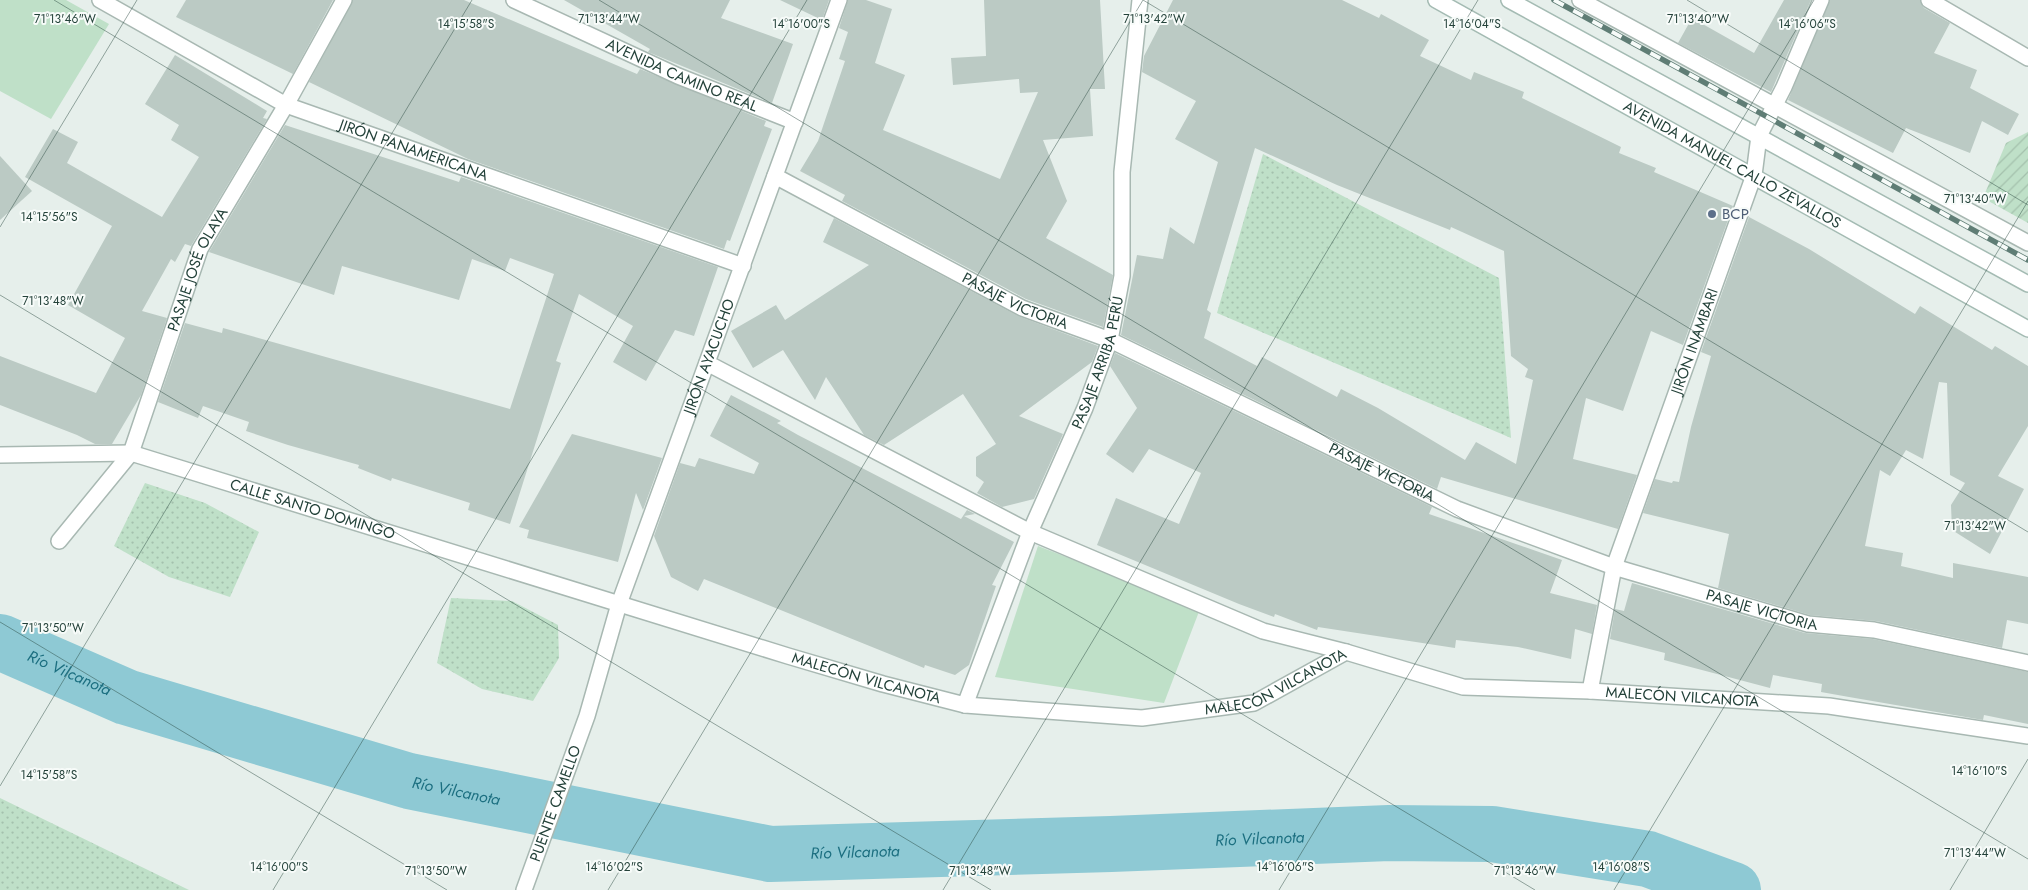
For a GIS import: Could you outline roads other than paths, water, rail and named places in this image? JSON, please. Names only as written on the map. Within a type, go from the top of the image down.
[{"type":"street","name":"JIRÓN PANAMERICANA","points":[[100,0],[286,106],[743,266]]},
{"type":"street","name":"PASAJE JOSÉ OLAYA","points":[[59,541],[131,454],[200,249],[286,106],[344,0]]},
{"type":"street","name":"AVENIDA CAMINO REAL","points":[[514,0],[678,76],[795,122]]},
{"type":"street","name":"JIRÓN AYACUCHO","points":[[587,716],[619,604],[838,0]]},
{"type":"street","name":"PASAJE ARRIBA PERÚ","points":[[965,705],[1030,532],[1085,408],[1110,340],[1122,276],[1122,172],[1140,0]]},
{"type":"street","name":"AVENIDA MANUEL CALLO ZEVALLOS","points":[[1436,0],[1754,175],[2028,329]]},
{"type":"street","points":[[1509,0],[2028,284]]},
{"type":"street","points":[[1580,0],[2028,243]]},
{"type":"street","name":"JIRÓN INAMBARI","points":[[1590,691],[1614,567],[1754,175],[1758,136],[1772,105],[1784,87],[1821,0]]},
{"type":"street","points":[[1928,0],[2028,58]]},
{"type":"street","name":"PASAJE VICTORIA","points":[[775,176],[1022,308],[1110,340],[1457,509],[1614,567],[1808,624],[1874,630],[2028,663]]},
{"type":"street","points":[[707,363],[1030,532],[1263,631],[1346,652]]},
{"type":"street","name":"CALLE SANTO DOMINGO","points":[[0,455],[131,454],[619,604]]},
{"type":"street","name":"MALECÓN VILCANOTA","points":[[619,604],[874,681],[965,705],[1142,718],[1254,703],[1346,652],[1463,687],[1590,691],[1829,706],[2028,736]]},
{"type":"street","name":"PUENTE CAMELLO","points":[[524,890],[587,716]]},
{"type":"waterway","name":"Río Vilcanota","points":[[0,642],[126,697],[409,781],[770,854],[1111,844],[1389,833],[1492,834],[1648,859],[1733,890]]},
{"type":"railway","points":[[1554,0],[2028,260]]},
{"type":"place","name":"BCP","points":[[1712,214]]}]
